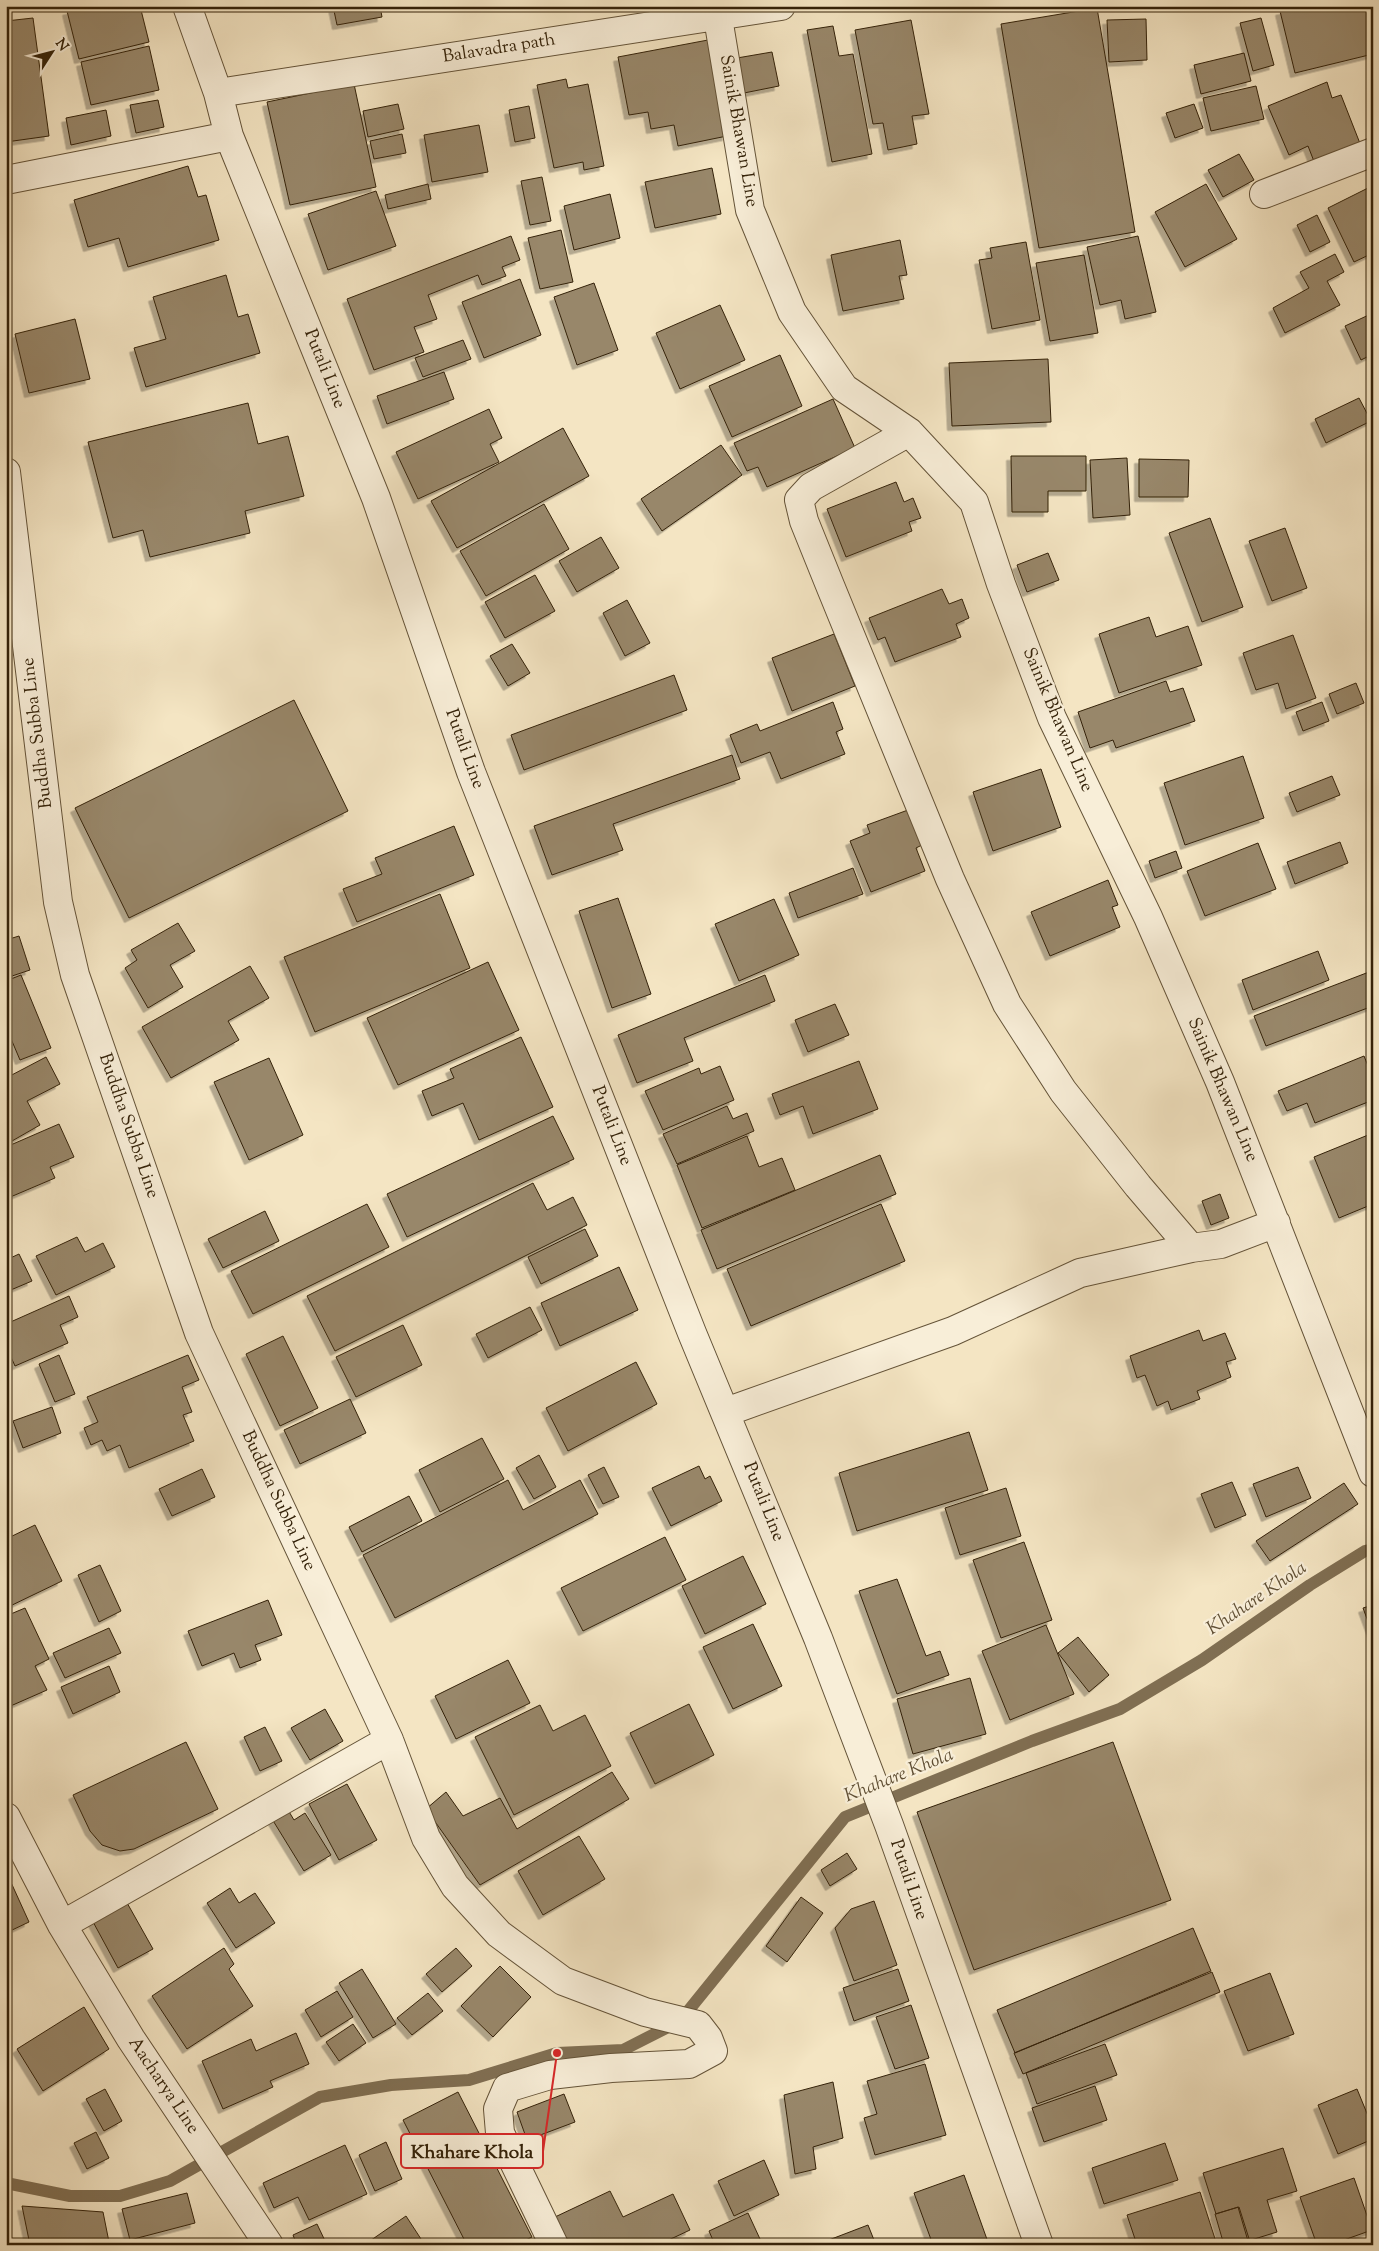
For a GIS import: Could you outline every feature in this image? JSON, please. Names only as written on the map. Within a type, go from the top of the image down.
[{"type":"street","name":"Putali Line","points":[[187,6],[218,93],[229,136],[376,498],[471,772],[692,1333],[818,1638],[871,1777],[1039,2245]]},
{"type":"street","name":"Balavadra path","points":[[218,93],[717,11],[780,6]]},
{"type":"street","name":"Sainik Bhawan Line","points":[[717,11],[750,210],[792,312],[844,388],[909,432],[974,502],[1001,584],[1052,718],[1152,926],[1220,1082],[1373,1473]]},
{"type":"street","points":[[6,180],[229,136]]},
{"type":"street","points":[[1264,194],[1373,152]]},
{"type":"street","points":[[909,432],[811,488],[799,500],[804,521],[950,879],[1007,1004],[1063,1091],[1138,1186],[1191,1248]]},
{"type":"street","name":"Buddha Subba Line","points":[[6,472],[58,902],[75,975],[199,1333],[389,1740],[426,1838],[455,1886],[499,1934],[563,1981],[645,2012],[698,2025],[708,2038],[713,2051],[689,2064],[611,2068],[550,2075],[507,2088],[498,2109],[500,2133],[554,2245]]},
{"type":"street","points":[[726,1412],[953,1331],[1080,1273],[1191,1248],[1221,1244],[1276,1223]]},
{"type":"street","points":[[62,1925],[389,1740]]},
{"type":"street","name":"Aacharya Line","points":[[6,1817],[62,1925],[132,2039],[270,2245]]},
{"type":"building","points":[[87,6],[140,6],[149,42],[79,59],[67,11]]},
{"type":"building","points":[[333,6],[380,6],[382,17],[337,25]]},
{"type":"building","points":[[1302,6],[1373,6],[1373,54],[1295,73],[1280,11]]},
{"type":"building","points":[[1097,8],[1135,232],[1039,248],[1001,24]]},
{"type":"building","points":[[33,18],[49,136],[6,142],[6,21]]},
{"type":"building","points":[[1261,18],[1274,65],[1253,71],[1240,23]]},
{"type":"building","points":[[1146,19],[1147,60],[1109,62],[1107,20]]},
{"type":"building","points":[[911,20],[929,114],[912,116],[917,144],[888,150],[883,123],[873,124],[855,30]]},
{"type":"building","points":[[833,26],[839,56],[853,54],[872,154],[832,162],[807,30]]},
{"type":"building","points":[[708,40],[727,136],[678,146],[674,125],[651,129],[648,112],[629,115],[618,57]]},
{"type":"building","points":[[149,46],[159,90],[91,105],[81,62]]},
{"type":"building","points":[[772,52],[779,86],[744,93],[737,58]]},
{"type":"building","points":[[1244,53],[1251,81],[1201,94],[1194,65]]},
{"type":"building","points":[[566,79],[568,88],[588,84],[604,166],[584,170],[583,162],[554,168],[537,85]]},
{"type":"building","points":[[1327,82],[1332,98],[1341,95],[1361,146],[1315,164],[1308,146],[1289,155],[1268,106]]},
{"type":"building","points":[[354,84],[376,187],[290,205],[267,102]]},
{"type":"building","points":[[1256,86],[1264,119],[1211,131],[1203,98]]},
{"type":"building","points":[[158,100],[164,127],[136,133],[130,105]]},
{"type":"building","points":[[398,104],[404,129],[368,137],[363,111]]},
{"type":"building","points":[[1194,104],[1203,128],[1175,138],[1166,113]]},
{"type":"building","points":[[529,106],[535,138],[515,142],[509,110]]},
{"type":"building","points":[[106,110],[111,136],[71,145],[66,118]]},
{"type":"building","points":[[479,125],[488,172],[432,182],[424,135]]},
{"type":"building","points":[[402,134],[406,153],[374,159],[370,141]]},
{"type":"building","points":[[1239,154],[1254,180],[1223,197],[1208,170]]},
{"type":"building","points":[[188,166],[198,197],[206,195],[219,240],[128,267],[119,238],[88,247],[74,200]]},
{"type":"building","points":[[712,168],[721,214],[655,228],[645,182]]},
{"type":"building","points":[[542,177],[551,221],[530,225],[521,181]]},
{"type":"building","points":[[428,184],[431,199],[388,209],[385,195]]},
{"type":"building","points":[[1206,184],[1237,239],[1185,267],[1155,212]]},
{"type":"building","points":[[1370,187],[1373,191],[1373,253],[1354,262],[1328,208]]},
{"type":"building","points":[[376,191],[396,246],[328,270],[308,214]]},
{"type":"building","points":[[610,194],[620,238],[574,250],[564,206]]},
{"type":"building","points":[[1317,215],[1330,242],[1310,252],[1297,225]]},
{"type":"building","points":[[561,230],[573,282],[540,289],[528,238]]},
{"type":"building","points":[[511,236],[520,260],[502,267],[506,276],[482,285],[478,275],[428,295],[437,319],[414,327],[424,352],[374,370],[347,299]]},
{"type":"building","points":[[1138,236],[1156,312],[1125,319],[1121,300],[1100,305],[1087,247]]},
{"type":"building","points":[[900,240],[907,275],[899,276],[904,299],[843,311],[831,255]]},
{"type":"building","points":[[1026,242],[1040,320],[992,329],[979,260],[992,258],[990,248]]},
{"type":"building","points":[[1335,254],[1344,272],[1327,281],[1340,305],[1285,333],[1273,308],[1309,288],[1300,272]]},
{"type":"building","points":[[1084,255],[1098,333],[1050,341],[1036,263]]},
{"type":"building","points":[[226,275],[238,317],[248,314],[260,353],[146,387],[134,348],[166,339],[153,297]]},
{"type":"building","points":[[520,279],[541,335],[484,358],[462,302]]},
{"type":"building","points":[[594,283],[618,350],[577,365],[554,297]]},
{"type":"building","points":[[720,305],[745,360],[680,389],[656,333]]},
{"type":"building","points":[[1373,313],[1373,354],[1361,360],[1345,326]]},
{"type":"building","points":[[75,319],[90,379],[29,393],[15,334]]},
{"type":"building","points":[[463,340],[471,359],[423,377],[415,358]]},
{"type":"building","points":[[780,355],[802,406],[732,437],[709,386]]},
{"type":"building","points":[[1048,359],[1051,422],[952,426],[949,363]]},
{"type":"building","points":[[444,372],[454,399],[387,424],[377,396]]},
{"type":"building","points":[[1359,398],[1371,421],[1326,443],[1315,419]]},
{"type":"building","points":[[833,399],[855,448],[767,487],[758,467],[747,471],[734,443]]},
{"type":"building","points":[[248,403],[258,444],[288,436],[304,496],[245,511],[250,533],[150,557],[143,530],[113,538],[88,442]]},
{"type":"building","points":[[489,409],[502,438],[490,444],[499,462],[418,499],[396,452]]},
{"type":"building","points":[[563,428],[589,476],[457,548],[431,501]]},
{"type":"building","points":[[721,445],[742,475],[662,531],[641,499]]},
{"type":"building","points":[[1011,456],[1086,456],[1086,491],[1048,491],[1048,512],[1012,512]]},
{"type":"building","points":[[1127,458],[1130,515],[1093,518],[1090,460]]},
{"type":"building","points":[[1139,459],[1189,460],[1188,497],[1139,497]]},
{"type":"building","points":[[896,482],[904,502],[913,498],[921,518],[909,522],[912,531],[846,557],[827,509]]},
{"type":"building","points":[[544,504],[569,549],[486,596],[460,551]]},
{"type":"building","points":[[1210,518],[1243,607],[1202,622],[1169,533]]},
{"type":"building","points":[[1285,528],[1307,588],[1272,601],[1249,541]]},
{"type":"building","points":[[601,537],[619,568],[577,592],[559,561]]},
{"type":"building","points":[[1048,553],[1059,580],[1027,592],[1017,565]]},
{"type":"building","points":[[535,575],[555,611],[505,638],[485,602]]},
{"type":"building","points":[[942,589],[949,604],[962,599],[969,618],[956,624],[961,637],[895,662],[885,637],[878,640],[869,618]]},
{"type":"building","points":[[627,600],[650,643],[625,656],[603,613]]},
{"type":"building","points":[[1149,617],[1156,637],[1188,626],[1202,665],[1119,693],[1099,634]]},
{"type":"building","points":[[834,634],[855,686],[792,711],[772,658]]},
{"type":"building","points":[[1293,635],[1316,698],[1286,709],[1278,683],[1256,690],[1243,653]]},
{"type":"building","points":[[512,644],[530,673],[508,686],[490,656]]},
{"type":"building","points":[[674,675],[687,710],[524,770],[511,735]]},
{"type":"building","points":[[1166,681],[1170,692],[1183,688],[1195,721],[1116,748],[1113,740],[1090,748],[1078,712]]},
{"type":"building","points":[[1356,683],[1364,703],[1337,714],[1329,694]]},
{"type":"building","points":[[294,700],[348,811],[129,918],[75,808]]},
{"type":"building","points":[[833,702],[843,729],[836,732],[845,754],[781,779],[770,752],[741,763],[730,735],[757,724],[760,731]]},
{"type":"building","points":[[1322,702],[1329,721],[1303,731],[1296,712]]},
{"type":"building","points":[[732,755],[740,779],[613,824],[623,850],[552,875],[534,826]]},
{"type":"building","points":[[1243,756],[1264,818],[1185,845],[1164,783]]},
{"type":"building","points":[[1041,769],[1061,827],[993,851],[973,792]]},
{"type":"building","points":[[1332,776],[1340,795],[1297,812],[1289,793]]},
{"type":"building","points":[[908,810],[922,845],[916,848],[925,871],[871,892],[850,841],[870,833],[867,825]]},
{"type":"building","points":[[454,826],[474,875],[357,922],[343,889],[382,874],[375,858]]},
{"type":"building","points":[[1340,842],[1348,863],[1295,884],[1287,862]]},
{"type":"building","points":[[1258,843],[1276,889],[1205,916],[1187,871]]},
{"type":"building","points":[[1176,851],[1182,868],[1155,878],[1149,861]]},
{"type":"building","points":[[853,868],[863,894],[798,918],[789,893]]},
{"type":"building","points":[[1108,880],[1118,905],[1112,907],[1120,927],[1050,956],[1031,912]]},
{"type":"building","points":[[440,894],[470,968],[315,1032],[284,957]]},
{"type":"building","points":[[618,898],[651,994],[612,1008],[579,911]]},
{"type":"building","points":[[774,899],[799,955],[739,981],[715,924]]},
{"type":"building","points":[[178,923],[195,951],[170,965],[183,987],[148,1008],[125,968],[137,960],[131,950]]},
{"type":"building","points":[[19,936],[30,970],[6,978],[6,940]]},
{"type":"building","points":[[1318,951],[1329,980],[1253,1010],[1242,980]]},
{"type":"building","points":[[488,962],[519,1030],[398,1085],[367,1018]]},
{"type":"building","points":[[250,966],[269,998],[228,1021],[239,1040],[171,1078],[142,1027]]},
{"type":"building","points":[[1369,972],[1373,982],[1373,1006],[1266,1046],[1254,1016]]},
{"type":"building","points":[[21,975],[51,1048],[20,1060],[6,1027],[6,981]]},
{"type":"building","points":[[765,975],[775,1001],[684,1038],[693,1061],[637,1083],[618,1035]]},
{"type":"building","points":[[835,1004],[849,1035],[808,1052],[795,1020]]},
{"type":"building","points":[[521,1037],[553,1107],[479,1140],[463,1103],[432,1116],[422,1091],[454,1078],[450,1069]]},
{"type":"building","points":[[1364,1056],[1373,1078],[1373,1100],[1315,1123],[1307,1103],[1287,1111],[1278,1091]]},
{"type":"building","points":[[46,1057],[60,1084],[27,1101],[40,1125],[12,1141],[6,1130],[6,1078]]},
{"type":"building","points":[[269,1058],[303,1135],[249,1160],[214,1082]]},
{"type":"building","points":[[859,1061],[878,1109],[813,1134],[803,1106],[780,1115],[772,1094]]},
{"type":"building","points":[[720,1066],[734,1100],[663,1130],[645,1091],[699,1068],[701,1074]]},
{"type":"building","points":[[727,1106],[733,1119],[747,1113],[754,1131],[677,1164],[663,1134]]},
{"type":"building","points":[[553,1116],[574,1159],[407,1237],[387,1194]]},
{"type":"building","points":[[59,1124],[74,1157],[50,1167],[55,1178],[8,1198],[6,1194],[6,1147]]},
{"type":"building","points":[[1373,1133],[1373,1204],[1339,1218],[1314,1157]]},
{"type":"building","points":[[747,1136],[759,1167],[782,1158],[795,1190],[702,1228],[677,1165]]},
{"type":"building","points":[[880,1155],[896,1194],[717,1269],[701,1230]]},
{"type":"building","points":[[533,1183],[547,1210],[573,1197],[587,1225],[335,1351],[307,1296]]},
{"type":"building","points":[[1220,1194],[1229,1218],[1211,1225],[1202,1201]]},
{"type":"building","points":[[367,1204],[389,1247],[253,1314],[231,1271]]},
{"type":"building","points":[[881,1204],[905,1261],[751,1326],[727,1269]]},
{"type":"building","points":[[265,1211],[279,1241],[223,1268],[208,1239]]},
{"type":"building","points":[[585,1229],[598,1256],[541,1284],[528,1257]]},
{"type":"building","points":[[77,1237],[85,1252],[103,1243],[115,1267],[56,1295],[36,1256]]},
{"type":"building","points":[[19,1254],[32,1281],[6,1292],[6,1260]]},
{"type":"building","points":[[619,1267],[638,1310],[560,1346],[541,1303]]},
{"type":"building","points":[[69,1296],[78,1317],[60,1325],[68,1343],[15,1366],[6,1346],[6,1324]]},
{"type":"building","points":[[530,1307],[542,1330],[488,1358],[476,1334]]},
{"type":"building","points":[[403,1325],[422,1365],[356,1397],[336,1357]]},
{"type":"building","points":[[1199,1330],[1203,1341],[1225,1333],[1236,1359],[1226,1362],[1231,1377],[1197,1391],[1200,1399],[1171,1410],[1168,1401],[1157,1406],[1145,1375],[1137,1378],[1130,1356]]},
{"type":"building","points":[[283,1336],[318,1408],[280,1426],[246,1354]]},
{"type":"building","points":[[59,1355],[75,1394],[55,1402],[39,1364]]},
{"type":"building","points":[[188,1355],[199,1380],[182,1387],[192,1412],[183,1415],[194,1441],[129,1468],[120,1445],[107,1451],[102,1440],[91,1445],[84,1428],[98,1422],[87,1397]]},
{"type":"building","points":[[636,1362],[657,1404],[568,1451],[546,1408]]},
{"type":"building","points":[[350,1399],[366,1433],[300,1464],[284,1430]]},
{"type":"building","points":[[52,1407],[61,1433],[23,1448],[13,1421]]},
{"type":"building","points":[[969,1432],[988,1490],[857,1531],[839,1473]]},
{"type":"building","points":[[482,1438],[504,1479],[440,1512],[419,1470]]},
{"type":"building","points":[[539,1455],[556,1487],[534,1499],[516,1468]]},
{"type":"building","points":[[699,1466],[705,1479],[710,1476],[722,1501],[671,1526],[652,1488]]},
{"type":"building","points":[[604,1467],[619,1497],[603,1504],[588,1475]]},
{"type":"building","points":[[1298,1467],[1311,1498],[1266,1517],[1253,1484]]},
{"type":"building","points":[[202,1469],[215,1497],[172,1516],[159,1489]]},
{"type":"building","points":[[508,1480],[523,1510],[580,1480],[598,1514],[395,1618],[363,1555]]},
{"type":"building","points":[[1232,1482],[1246,1515],[1215,1528],[1201,1494]]},
{"type":"building","points":[[1344,1483],[1358,1504],[1270,1561],[1256,1541]]},
{"type":"building","points":[[1006,1488],[1021,1536],[960,1555],[945,1508]]},
{"type":"building","points":[[409,1496],[422,1521],[362,1552],[349,1527]]},
{"type":"building","points":[[35,1525],[62,1581],[6,1608],[6,1539]]},
{"type":"building","points":[[665,1537],[686,1580],[583,1631],[561,1588]]},
{"type":"building","points":[[1024,1542],[1052,1620],[1001,1638],[973,1560]]},
{"type":"building","points":[[743,1556],[766,1604],[705,1634],[682,1586]]},
{"type":"building","points":[[100,1565],[121,1611],[99,1622],[78,1575]]},
{"type":"building","points":[[897,1579],[926,1656],[940,1651],[949,1675],[897,1694],[859,1591]]},
{"type":"building","points":[[268,1600],[282,1635],[255,1645],[261,1660],[240,1668],[234,1653],[202,1666],[188,1631]]},
{"type":"building","points":[[1373,1605],[1373,1635],[1363,1608]]},
{"type":"building","points":[[25,1608],[49,1659],[35,1666],[47,1690],[6,1708],[6,1675],[10,1673],[6,1664],[6,1616]]},
{"type":"building","points":[[753,1624],[782,1686],[733,1709],[703,1647]]},
{"type":"building","points":[[1046,1625],[1074,1694],[1010,1720],[982,1651]]},
{"type":"building","points":[[109,1628],[121,1653],[65,1678],[53,1653]]},
{"type":"building","points":[[1078,1637],[1109,1675],[1089,1692],[1058,1653]]},
{"type":"building","points":[[508,1660],[530,1703],[456,1739],[435,1696]]},
{"type":"building","points":[[109,1666],[120,1692],[73,1714],[61,1687]]},
{"type":"building","points":[[970,1678],[986,1734],[913,1754],[897,1699]]},
{"type":"building","points":[[689,1704],[714,1755],[655,1784],[630,1733]]},
{"type":"building","points":[[540,1705],[553,1731],[585,1715],[611,1766],[514,1815],[475,1737]]},
{"type":"building","points":[[325,1709],[343,1741],[310,1760],[291,1728]]},
{"type":"building","points":[[265,1727],[282,1761],[260,1771],[244,1737]]},
{"type":"building","points":[[186,1742],[218,1809],[134,1849],[120,1851],[102,1845],[90,1831],[73,1795]]},
{"type":"building","points":[[1113,1742],[1171,1900],[974,1970],[917,1812]]},
{"type":"building","points":[[612,1772],[629,1799],[480,1885],[426,1809],[446,1792],[463,1816],[500,1798],[517,1829]]},
{"type":"building","points":[[347,1784],[377,1840],[339,1860],[309,1804]]},
{"type":"building","points":[[288,1810],[294,1820],[305,1813],[331,1855],[304,1871],[272,1819]]},
{"type":"building","points":[[579,1836],[605,1879],[543,1915],[518,1871]]},
{"type":"building","points":[[847,1853],[857,1869],[830,1886],[821,1870]]},
{"type":"building","points":[[9,1878],[29,1922],[10,1931],[6,1924],[6,1880]]},
{"type":"building","points":[[230,1888],[239,1903],[255,1893],[275,1923],[236,1948],[207,1903]]},
{"type":"building","points":[[801,1897],[823,1913],[787,1962],[766,1946]]},
{"type":"building","points":[[126,1901],[153,1949],[118,1968],[92,1920]]},
{"type":"building","points":[[874,1901],[897,1965],[854,1981],[835,1928],[851,1909]]},
{"type":"building","points":[[1193,1928],[1211,1971],[1015,2053],[997,2010]]},
{"type":"building","points":[[224,1948],[234,1964],[229,1969],[253,2006],[187,2049],[152,1996]]},
{"type":"building","points":[[456,1948],[472,1966],[442,1992],[426,1974]]},
{"type":"building","points":[[500,1966],[531,1997],[493,2037],[461,2006]]},
{"type":"building","points":[[362,1969],[396,2024],[373,2038],[339,1983]]},
{"type":"building","points":[[898,1969],[909,2001],[854,2021],[843,1988]]},
{"type":"building","points":[[1212,1972],[1220,1992],[1023,2074],[1014,2053]]},
{"type":"building","points":[[1270,1973],[1294,2034],[1248,2051],[1224,1991]]},
{"type":"building","points":[[337,1991],[353,2017],[321,2037],[305,2010]]},
{"type":"building","points":[[428,1993],[443,2011],[412,2035],[397,2018]]},
{"type":"building","points":[[911,2005],[929,2058],[895,2069],[876,2017]]},
{"type":"building","points":[[84,2007],[109,2049],[43,2091],[17,2049]]},
{"type":"building","points":[[353,2024],[366,2043],[339,2061],[326,2042]]},
{"type":"building","points":[[296,2033],[309,2064],[270,2081],[273,2087],[223,2109],[202,2061],[251,2039],[256,2051]]},
{"type":"building","points":[[1105,2044],[1117,2075],[1037,2104],[1026,2073]]},
{"type":"building","points":[[925,2064],[946,2135],[875,2155],[864,2118],[877,2114],[867,2081]]},
{"type":"building","points":[[833,2082],[843,2138],[813,2147],[816,2169],[795,2174],[784,2095]]},
{"type":"building","points":[[1095,2086],[1107,2120],[1044,2142],[1032,2108]]},
{"type":"building","points":[[105,2089],[122,2121],[104,2131],[86,2099]]},
{"type":"building","points":[[1357,2089],[1373,2128],[1373,2139],[1338,2154],[1318,2105]]},
{"type":"building","points":[[458,2092],[532,2237],[516,2245],[467,2245],[403,2120]]},
{"type":"building","points":[[564,2094],[575,2122],[527,2140],[517,2112]]},
{"type":"building","points":[[96,2132],[109,2158],[87,2169],[74,2143]]},
{"type":"building","points":[[386,2142],[402,2179],[375,2191],[359,2155]]},
{"type":"building","points":[[1165,2143],[1178,2180],[1104,2204],[1092,2168]]},
{"type":"building","points":[[345,2145],[367,2194],[309,2220],[298,2197],[274,2208],[263,2183]]},
{"type":"building","points":[[1283,2148],[1297,2191],[1267,2200],[1277,2232],[1248,2241],[1238,2207],[1216,2214],[1203,2173]]},
{"type":"building","points":[[764,2160],[779,2195],[734,2216],[718,2181]]},
{"type":"building","points":[[964,2175],[989,2245],[933,2245],[914,2193]]},
{"type":"building","points":[[1354,2178],[1372,2230],[1330,2245],[1317,2245],[1300,2197]]},
{"type":"building","points":[[610,2191],[623,2217],[673,2194],[690,2230],[658,2245],[568,2245],[555,2217]]},
{"type":"building","points":[[1200,2192],[1217,2245],[1137,2245],[1127,2215]]},
{"type":"building","points":[[187,2193],[195,2223],[130,2240],[122,2209]]},
{"type":"building","points":[[22,2206],[103,2212],[109,2242],[92,2245],[30,2245]]},
{"type":"building","points":[[1239,2207],[1251,2245],[1224,2245],[1215,2214]]},
{"type":"building","points":[[748,2213],[760,2239],[749,2245],[715,2245],[709,2231]]},
{"type":"building","points":[[406,2216],[421,2239],[413,2245],[364,2245]]},
{"type":"building","points":[[317,2224],[327,2245],[297,2245],[293,2235]]},
{"type":"building","points":[[868,2225],[876,2245],[821,2245],[821,2243]]},
{"type":"waterway","name":"Khahare Khola","points":[[6,2183],[70,2196],[120,2196],[170,2181],[320,2097],[391,2085],[469,2080],[557,2053],[623,2050],[680,2021],[845,1817],[1032,1741],[1120,1709],[1202,1660],[1310,1585],[1365,1551],[1373,1549]]},
{"type":"place","name":"Khahare Khola","points":[[557,2053]]}]
